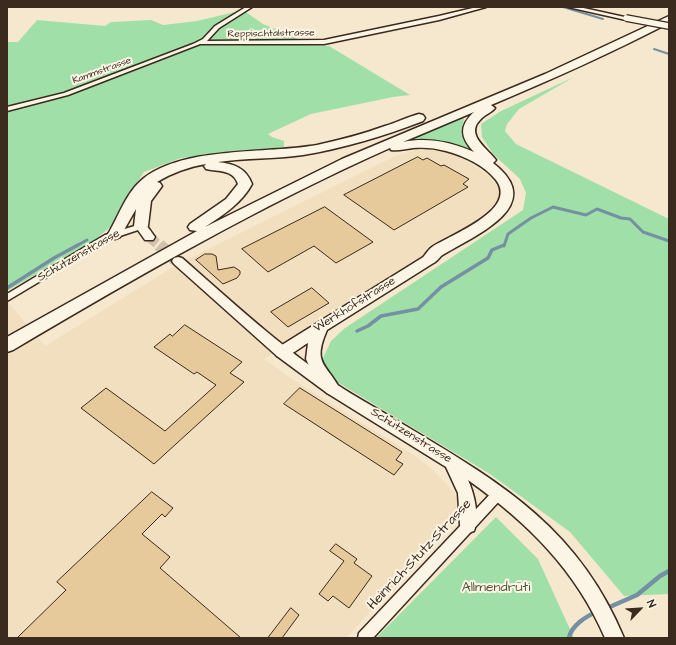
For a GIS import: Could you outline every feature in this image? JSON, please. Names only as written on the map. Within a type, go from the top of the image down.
[{"type":"highway","points":[[7,332],[98,280],[242,203],[342,156],[562,62],[669,11]]},
{"type":"highway","points":[[7,345],[207,231],[311,179],[390,143],[630,40],[669,19]]},
{"type":"highway","points":[[477,155],[468,136],[468,131],[472,120],[487,108],[529,90],[532,82]]},
{"type":"highway","points":[[115,234],[125,218],[130,205],[142,187],[156,176],[186,164],[222,158],[293,152],[335,145],[375,134],[432,113],[452,109]]},
{"type":"highway","points":[[311,179],[342,169],[382,152],[406,145],[438,144],[477,155],[504,174],[513,189],[512,205],[501,217],[430,259]]},
{"type":"highway","points":[[145,231],[144,201],[155,186],[164,180],[186,170],[208,166],[227,167],[240,174],[244,179],[245,184],[240,193],[195,227]]},
{"type":"highway","points":[[135,197],[134,217],[145,231]]},
{"type":"main road","name":"Werkhofstrasse","points":[[282,352],[430,259]]},
{"type":"main road","name":"Schützenstrasse","points":[[178,261],[282,352],[332,389],[451,461],[499,493],[533,521],[564,553],[593,594],[613,634]]},
{"type":"main road","points":[[322,326],[314,343],[313,361],[318,371],[332,389]]},
{"type":"main road","points":[[451,461],[466,493],[468,525]]},
{"type":"street","points":[[200,43],[217,27],[249,7]]},
{"type":"street","name":"Reppischtalstrasse","points":[[200,43],[324,42],[439,18],[483,7]]},
{"type":"street","points":[[571,7],[669,26]]},
{"type":"street","name":"Kammstrasse","points":[[7,109],[77,90],[200,43]]},
{"type":"street","name":"Schützenstrasse","points":[[7,298],[115,234],[145,231]]},
{"type":"street","name":"Heinrich-Stutz-Strasse","points":[[364,638],[499,493]]},
{"type":"shaded area","points":[[420,149],[448,151],[468,161],[489,176],[500,189],[502,200],[494,211],[330,315],[264,359],[292,379],[415,456],[433,470],[448,485],[456,497],[457,505],[453,518],[446,530],[346,638],[7,638],[7,301],[45,346],[178,264],[395,156]]},
{"type":"green space","points":[[243,10],[263,24],[294,37],[305,45],[329,46],[410,95],[393,97],[311,114],[268,134],[284,141],[284,147],[181,158],[144,172],[127,197],[116,222],[95,240],[7,291],[7,42],[18,42],[37,20],[105,26],[111,22],[151,20],[163,25],[197,21]]},
{"type":"green space","points":[[574,77],[519,109],[507,124],[505,131],[516,144],[669,219],[669,594],[624,596],[570,532],[490,474],[332,379],[321,362],[331,341],[345,328],[523,210],[526,193],[520,179],[493,154],[482,137],[481,124],[501,111]]},
{"type":"green space","points":[[464,117],[464,137],[473,154],[455,145],[435,141],[410,140]]},
{"type":"green space","name":"Allmendrüti","points":[[496,517],[538,559],[574,638],[376,638]]},
{"type":"building","points":[[418,157],[423,160],[427,158],[441,166],[444,165],[469,179],[463,184],[468,187],[394,230],[344,195]]},
{"type":"building","points":[[325,207],[373,242],[336,263],[314,246],[268,272],[242,249]]},
{"type":"building","points":[[205,254],[212,254],[216,256],[218,270],[234,267],[240,271],[240,274],[237,278],[223,284],[196,260]]},
{"type":"building","points":[[312,288],[329,303],[288,327],[271,312]]},
{"type":"building","points":[[185,325],[242,362],[230,373],[244,382],[154,464],[81,408],[106,388],[165,431],[216,385],[197,372],[194,374],[154,347],[170,334],[172,336]]},
{"type":"building","points":[[300,388],[402,452],[396,460],[403,464],[394,475],[284,404]]},
{"type":"building","points":[[152,492],[173,508],[165,517],[162,514],[142,534],[170,557],[160,568],[241,638],[17,638],[66,590],[57,582]]},
{"type":"building","points":[[336,544],[357,559],[354,563],[372,576],[349,608],[333,596],[328,601],[319,594],[344,561],[330,551]]},
{"type":"building","points":[[291,608],[299,615],[282,638],[268,638]]},
{"type":"waterway","points":[[563,7],[603,19]]},
{"type":"waterway","points":[[654,49],[669,54]]},
{"type":"waterway","points":[[504,246],[508,234],[531,218],[553,207],[586,215],[597,209],[621,218],[630,219],[643,232],[669,241]]},
{"type":"waterway","points":[[76,246],[87,240]]},
{"type":"waterway","points":[[7,288],[54,258],[78,245]]},
{"type":"waterway","points":[[357,331],[368,326],[381,316],[418,309],[441,287],[488,258],[492,250],[504,245]]},
{"type":"waterway","points":[[605,609],[637,595],[660,576],[669,571]]},
{"type":"waterway","points":[[569,638],[573,629],[580,622],[597,612]]},
{"type":"tunnel","points":[[149,237],[160,246]]},
{"type":"tunnel","points":[[159,245],[176,260]]}]
